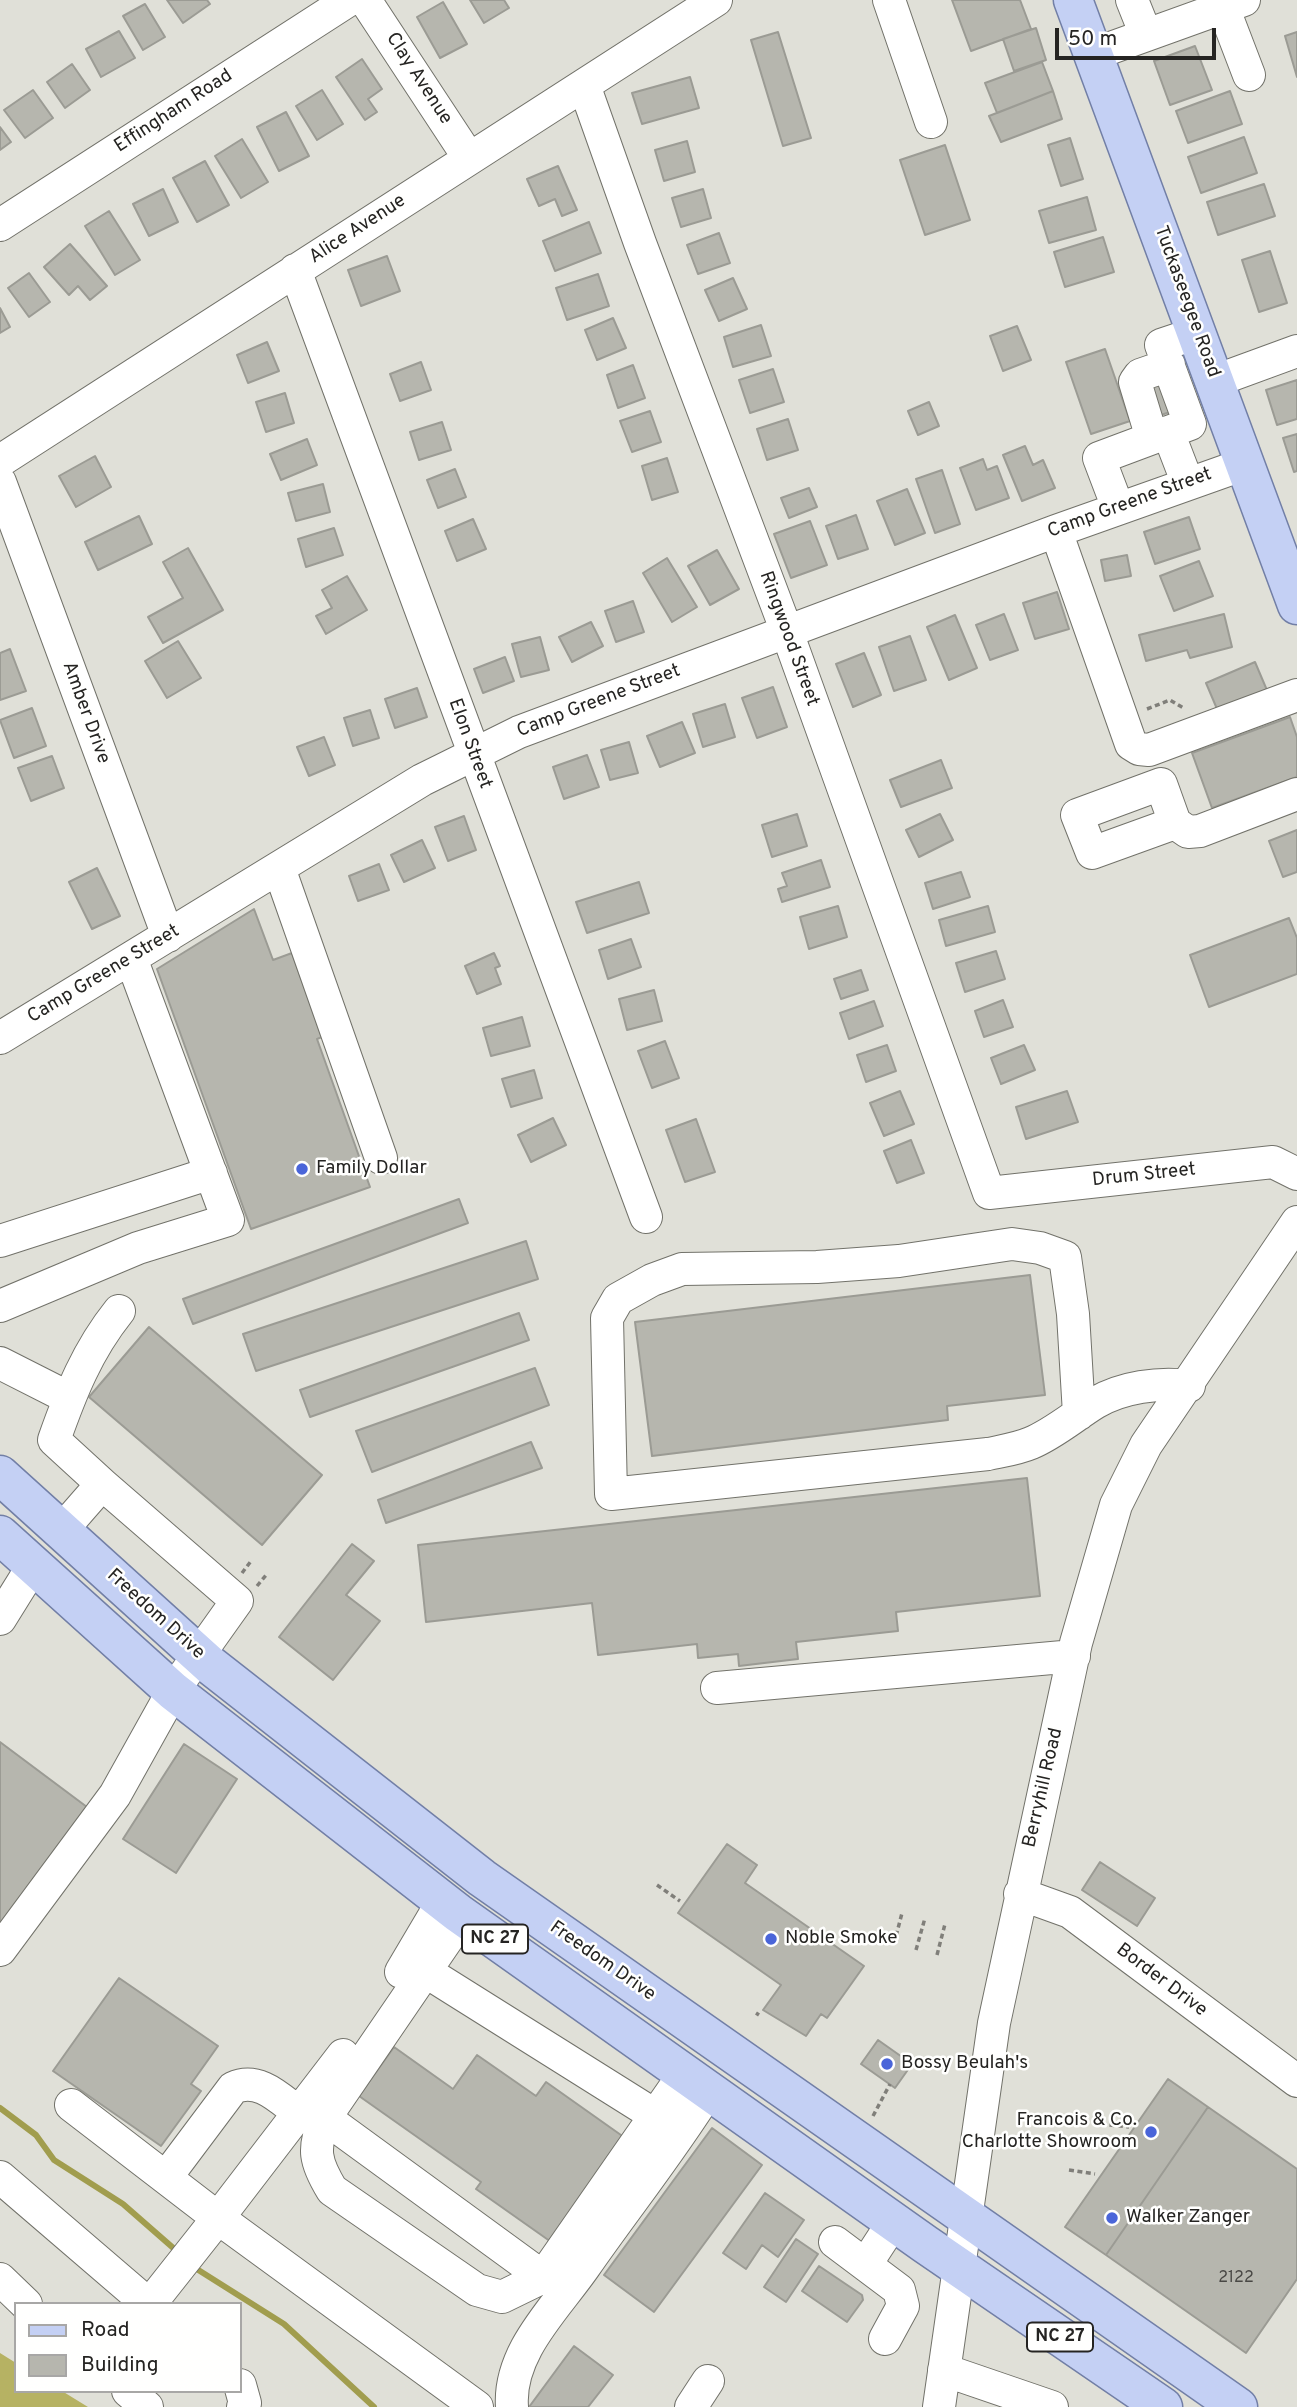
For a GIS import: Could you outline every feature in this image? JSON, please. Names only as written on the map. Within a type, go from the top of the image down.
[{"type":"main road","name":"Tuckaseegee Road","points":[[1076,1],[1297,605]]},
{"type":"main road","name":"Freedom Drive","points":[[0,1475],[198,1654],[482,1878],[1238,2407]]},
{"type":"main road","name":"NC 27","points":[[0,1535],[173,1690],[453,1908],[958,2266],[1141,2401]]},
{"type":"street","name":"Effingham Road","points":[[0,225],[349,0]]},
{"type":"street","name":"Clay Avenue","points":[[365,0],[469,158]]},
{"type":"street","name":"Alice Avenue","points":[[1,478],[295,270],[716,0]]},
{"type":"street","points":[[889,0],[931,122]]},
{"type":"street","points":[[1132,0],[1146,35]]},
{"type":"street","points":[[1094,54],[1234,4],[1249,75]]},
{"type":"street","name":"Ringwood Street","points":[[584,85],[787,632],[989,1193]]},
{"type":"street","name":"Elon Street","points":[[295,270],[472,754],[646,1217]]},
{"type":"street","points":[[1188,484],[1170,431],[1169,365],[1161,345],[1197,333]]},
{"type":"street","points":[[1118,508],[1099,458],[1170,431],[1221,396],[1297,351]]},
{"type":"street","name":"Camp Greene Street","points":[[0,1038],[422,780],[519,732],[1118,508],[1245,464]]},
{"type":"street","name":"Amber Drive","points":[[1,478],[168,936]]},
{"type":"street","points":[[1056,531],[1131,744],[1149,750],[1297,695]]},
{"type":"street","points":[[1175,823],[1188,832],[1200,831],[1297,794]]},
{"type":"street","points":[[279,868],[381,1158]]},
{"type":"street","points":[[0,1306],[138,1248],[228,1220],[131,958]]},
{"type":"street","name":"Drum Street","points":[[989,1193],[1273,1162],[1297,1174]]},
{"type":"street","points":[[0,1241],[211,1173]]},
{"type":"street","name":"Berryhill Road","points":[[939,2407],[994,2023],[1073,1656],[1116,1505],[1146,1446],[1189,1386],[1297,1222]]},
{"type":"street","points":[[1079,1414],[1073,1314],[1065,1257],[1040,1248],[1012,1244],[900,1261],[817,1267],[682,1269],[652,1280],[618,1299],[607,1318],[611,1494],[988,1454],[1031,1443],[1079,1414],[1099,1401],[1159,1382],[1189,1386]]},
{"type":"street","points":[[0,1950],[116,1795],[173,1690],[237,1601],[54,1440],[94,1342],[119,1311]]},
{"type":"street","points":[[0,1363],[69,1398]]},
{"type":"street","points":[[61,1531],[102,1484]]},
{"type":"street","points":[[0,1619],[33,1566]]},
{"type":"street","points":[[717,1688],[1073,1656]]},
{"type":"street","name":"Border Drive","points":[[1020,1894],[1070,1912],[1297,2081]]},
{"type":"street","points":[[151,2302],[218,2218],[312,2116],[425,1971],[453,1908]]},
{"type":"street","points":[[453,1908],[376,2010],[312,2116],[319,2169],[332,2190],[477,2290],[502,2297],[543,2277],[656,2116],[697,2082]]},
{"type":"street","points":[[425,1971],[656,2116]]},
{"type":"street","points":[[512,2407],[511,2396],[521,2363],[541,2324],[682,2133],[697,2082]]},
{"type":"street","points":[[167,2176],[233,2088],[252,2083],[312,2116],[543,2277]]},
{"type":"street","points":[[71,2105],[167,2176],[218,2218],[477,2407]]},
{"type":"street","points":[[0,2177],[147,2302]]},
{"type":"street","points":[[866,2264],[894,2221]]},
{"type":"street","points":[[835,2242],[899,2290],[903,2306],[885,2339]]},
{"type":"street","points":[[0,2279],[24,2302]]},
{"type":"street","points":[[903,2306],[951,2323]]},
{"type":"street","points":[[944,2370],[1052,2407]]},
{"type":"street","points":[[130,2393],[147,2407]]},
{"type":"path","points":[[1145,710],[1170,700],[1191,713]]},
{"type":"path","points":[[657,1885],[680,1901]]},
{"type":"path","points":[[894,1944],[902,1913]]},
{"type":"path","points":[[916,1950],[925,1919]]},
{"type":"path","points":[[937,1955],[945,1924]]},
{"type":"path","points":[[871,2118],[890,2084]]},
{"type":"path","points":[[1101,2124],[1129,2127]]},
{"type":"path","points":[[1069,2170],[1095,2174]]},
{"type":"shaded area","points":[[0,2353],[14,2362],[14,2393],[65,2393],[88,2407],[0,2407]]},
{"type":"building","points":[[167,0],[207,0],[210,4],[183,23]]},
{"type":"building","points":[[470,0],[504,0],[509,8],[484,23]]},
{"type":"building","points":[[952,0],[1020,0],[1031,29],[971,51]]},
{"type":"building","points":[[443,2],[467,44],[440,58],[417,17]]},
{"type":"building","points":[[145,4],[165,37],[143,50],[123,16]]},
{"type":"building","points":[[1036,28],[1046,60],[1014,71],[1003,39]]},
{"type":"building","points":[[119,31],[135,58],[101,77],[86,49]]},
{"type":"building","points":[[778,32],[811,138],[783,146],[751,40]]},
{"type":"building","points":[[1297,32],[1297,77],[1285,36]]},
{"type":"building","points":[[1195,46],[1212,90],[1170,105],[1154,61]]},
{"type":"building","points":[[362,59],[382,89],[368,99],[377,112],[365,120],[336,77]]},
{"type":"building","points":[[1042,62],[1053,91],[997,113],[985,83]]},
{"type":"building","points":[[72,64],[90,90],[65,108],[47,82]]},
{"type":"building","points":[[690,77],[699,108],[642,124],[632,93]]},
{"type":"building","points":[[33,90],[53,118],[25,138],[4,110]]},
{"type":"building","points":[[322,90],[343,124],[317,140],[296,106]]},
{"type":"building","points":[[1053,91],[1062,119],[1001,142],[989,116]]},
{"type":"building","points":[[1230,91],[1242,124],[1188,143],[1176,111]]},
{"type":"building","points":[[286,112],[309,156],[279,171],[257,127]]},
{"type":"building","points":[[0,127],[11,142],[0,150]]},
{"type":"building","points":[[1244,137],[1257,173],[1201,193],[1188,157]]},
{"type":"building","points":[[1070,138],[1083,179],[1061,186],[1048,145]]},
{"type":"building","points":[[242,139],[268,182],[241,198],[215,156]]},
{"type":"building","points":[[687,141],[695,172],[664,181],[655,150]]},
{"type":"building","points":[[945,145],[970,220],[925,235],[900,160]]},
{"type":"building","points":[[205,161],[229,205],[197,222],[173,178]]},
{"type":"building","points":[[558,166],[577,210],[562,216],[555,199],[539,206],[527,179]]},
{"type":"building","points":[[1264,184],[1275,216],[1218,235],[1207,202]]},
{"type":"building","points":[[163,189],[178,222],[149,236],[133,204]]},
{"type":"building","points":[[703,189],[711,218],[681,227],[672,198]]},
{"type":"building","points":[[1087,197],[1096,230],[1049,243],[1039,211]]},
{"type":"building","points":[[109,211],[140,260],[115,275],[85,226]]},
{"type":"building","points":[[589,222],[601,253],[555,271],[543,241]]},
{"type":"building","points":[[719,233],[730,263],[698,274],[687,245]]},
{"type":"building","points":[[1103,237],[1114,272],[1065,287],[1054,252]]},
{"type":"building","points":[[70,244],[107,286],[90,300],[78,286],[69,295],[44,267]]},
{"type":"building","points":[[1270,251],[1287,303],[1259,312],[1242,260]]},
{"type":"building","points":[[387,256],[400,291],[361,306],[348,270]]},
{"type":"building","points":[[29,273],[50,302],[29,317],[8,288]]},
{"type":"building","points":[[598,274],[609,306],[567,320],[556,288]]},
{"type":"building","points":[[733,278],[747,309],[719,321],[705,290]]},
{"type":"building","points":[[0,308],[10,327],[0,333]]},
{"type":"building","points":[[613,318],[626,348],[597,360],[585,330]]},
{"type":"building","points":[[761,325],[771,356],[733,367],[724,337]]},
{"type":"building","points":[[1017,326],[1031,360],[1003,371],[990,336]]},
{"type":"building","points":[[267,342],[279,371],[248,383],[237,355]]},
{"type":"building","points":[[1105,349],[1130,421],[1091,434],[1066,362]]},
{"type":"building","points":[[421,362],[431,390],[400,401],[390,374]]},
{"type":"building","points":[[633,365],[645,398],[618,408],[607,375]]},
{"type":"building","points":[[773,369],[784,402],[750,413],[739,380]]},
{"type":"building","points":[[1161,374],[1173,411],[1149,419],[1137,382]]},
{"type":"building","points":[[1297,380],[1297,419],[1277,425],[1266,390]]},
{"type":"building","points":[[285,393],[294,423],[266,432],[256,402]]},
{"type":"building","points":[[929,402],[939,426],[918,435],[908,411]]},
{"type":"building","points":[[650,411],[661,442],[632,452],[620,421]]},
{"type":"building","points":[[788,419],[798,450],[767,460],[757,429]]},
{"type":"building","points":[[442,422],[451,450],[419,460],[410,432]]},
{"type":"building","points":[[1297,434],[1297,471],[1294,472],[1283,438]]},
{"type":"building","points":[[307,439],[317,465],[281,480],[270,454]]},
{"type":"building","points":[[1025,446],[1033,465],[1043,460],[1055,488],[1022,501],[1003,455]]},
{"type":"building","points":[[95,456],[111,487],[76,507],[59,476]]},
{"type":"building","points":[[667,458],[678,492],[652,500],[642,466]]},
{"type":"building","points":[[983,459],[987,470],[997,466],[1009,498],[976,510],[960,468]]},
{"type":"building","points":[[455,469],[466,497],[438,508],[427,480]]},
{"type":"building","points":[[942,470],[960,524],[935,533],[916,479]]},
{"type":"building","points":[[323,484],[330,512],[296,521],[288,493]]},
{"type":"building","points":[[809,488],[817,507],[789,518],[781,498]]},
{"type":"building","points":[[907,489],[925,533],[895,545],[877,501]]},
{"type":"building","points":[[856,515],[868,549],[838,559],[826,526]]},
{"type":"building","points":[[139,516],[152,544],[98,570],[85,542]]},
{"type":"building","points":[[1189,517],[1200,549],[1155,564],[1144,532]]},
{"type":"building","points":[[473,519],[486,549],[457,561],[445,531]]},
{"type":"building","points":[[810,521],[827,565],[791,578],[774,534]]},
{"type":"building","points":[[334,528],[343,555],[306,567],[298,539]]},
{"type":"building","points":[[188,548],[223,610],[163,643],[148,617],[183,598],[163,562]]},
{"type":"building","points":[[717,550],[739,589],[710,605],[688,566]]},
{"type":"building","points":[[1127,555],[1131,576],[1105,581],[1101,560]]},
{"type":"building","points":[[667,558],[697,607],[672,622],[643,573]]},
{"type":"building","points":[[1199,561],[1213,596],[1174,611],[1160,576]]},
{"type":"building","points":[[347,576],[367,610],[326,634],[316,616],[332,608],[322,590]]},
{"type":"building","points":[[1057,592],[1069,629],[1035,639],[1023,603]]},
{"type":"building","points":[[633,601],[644,632],[616,642],[605,611]]},
{"type":"building","points":[[1004,614],[1018,650],[990,660],[976,625]]},
{"type":"building","points":[[1224,614],[1232,647],[1190,658],[1187,650],[1146,661],[1139,635]]},
{"type":"building","points":[[955,615],[977,668],[949,680],[927,627]]},
{"type":"building","points":[[591,622],[603,646],[572,662],[559,637]]},
{"type":"building","points":[[910,636],[926,680],[894,691],[879,647]]},
{"type":"building","points":[[540,637],[549,670],[521,677],[512,644]]},
{"type":"building","points":[[178,641],[201,678],[167,698],[145,661]]},
{"type":"building","points":[[10,649],[26,691],[0,700],[0,653]]},
{"type":"building","points":[[864,653],[881,695],[853,707],[836,664]]},
{"type":"building","points":[[505,657],[514,681],[483,693],[474,669]]},
{"type":"building","points":[[1255,662],[1269,695],[1220,716],[1206,683]]},
{"type":"building","points":[[773,687],[787,727],[757,738],[742,698]]},
{"type":"building","points":[[417,688],[427,717],[395,728],[385,699]]},
{"type":"building","points":[[725,704],[735,737],[703,747],[693,714]]},
{"type":"building","points":[[32,708],[46,746],[14,758],[0,720]]},
{"type":"building","points":[[370,710],[379,738],[353,746],[344,718]]},
{"type":"building","points":[[1290,717],[1297,737],[1297,777],[1212,808],[1192,753]]},
{"type":"building","points":[[682,722],[695,753],[660,767],[647,736]]},
{"type":"building","points":[[324,737],[335,765],[309,776],[297,747]]},
{"type":"building","points":[[629,742],[638,773],[610,780],[601,750]]},
{"type":"building","points":[[587,755],[599,787],[564,799],[553,767]]},
{"type":"building","points":[[52,756],[64,788],[31,801],[18,768]]},
{"type":"building","points":[[941,760],[952,788],[901,807],[890,780]]},
{"type":"building","points":[[797,814],[807,846],[772,857],[762,825]]},
{"type":"building","points":[[940,814],[953,840],[919,857],[906,830]]},
{"type":"building","points":[[464,816],[476,850],[448,861],[435,827]]},
{"type":"building","points":[[1297,830],[1297,872],[1283,877],[1269,841]]},
{"type":"building","points":[[422,840],[435,868],[404,882],[391,855]]},
{"type":"building","points":[[821,860],[830,887],[782,902],[778,889],[787,886],[782,873]]},
{"type":"building","points":[[379,864],[389,890],[358,901],[349,876]]},
{"type":"building","points":[[97,868],[120,916],[92,929],[69,882]]},
{"type":"building","points":[[961,872],[970,897],[933,909],[925,883]]},
{"type":"building","points":[[639,882],[649,913],[587,933],[576,902]]},
{"type":"building","points":[[838,906],[847,937],[809,949],[800,917]]},
{"type":"building","points":[[988,906],[995,932],[946,946],[939,920]]},
{"type":"building","points":[[254,909],[273,960],[292,953],[322,1037],[317,1039],[370,1187],[251,1229],[157,969]]},
{"type":"building","points":[[1289,918],[1297,938],[1297,974],[1209,1007],[1190,955]]},
{"type":"building","points":[[631,939],[641,967],[608,979],[599,950]]},
{"type":"building","points":[[996,951],[1005,979],[965,992],[956,963]]},
{"type":"building","points":[[494,953],[500,966],[495,968],[501,984],[477,994],[465,966]]},
{"type":"building","points":[[861,970],[868,990],[841,999],[834,979]]},
{"type":"building","points":[[654,990],[662,1021],[627,1030],[619,999]]},
{"type":"building","points":[[1003,1000],[1013,1027],[984,1037],[975,1011]]},
{"type":"building","points":[[874,1001],[883,1026],[849,1039],[840,1013]]},
{"type":"building","points":[[522,1017],[530,1046],[491,1056],[483,1028]]},
{"type":"building","points":[[665,1041],[679,1078],[652,1088],[638,1051]]},
{"type":"building","points":[[887,1045],[896,1071],[866,1082],[857,1055]]},
{"type":"building","points":[[1024,1045],[1035,1070],[1001,1084],[991,1058]]},
{"type":"building","points":[[534,1070],[542,1098],[511,1107],[502,1079]]},
{"type":"building","points":[[900,1091],[914,1124],[884,1136],[870,1103]]},
{"type":"building","points":[[1067,1091],[1078,1122],[1026,1139],[1016,1107]]},
{"type":"building","points":[[553,1118],[566,1145],[531,1162],[518,1135]]},
{"type":"building","points":[[696,1119],[715,1172],[685,1182],[666,1130]]},
{"type":"building","points":[[911,1140],[924,1173],[897,1183],[884,1151]]},
{"type":"building","points":[[459,1199],[468,1223],[193,1324],[183,1299]]},
{"type":"building","points":[[526,1241],[538,1279],[256,1371],[243,1334]]},
{"type":"building","points":[[1030,1275],[1045,1395],[947,1406],[948,1420],[652,1456],[635,1322]]},
{"type":"building","points":[[519,1313],[529,1340],[310,1417],[300,1390]]},
{"type":"building","points":[[149,1327],[322,1475],[262,1545],[89,1397]]},
{"type":"building","points":[[535,1368],[549,1405],[372,1472],[356,1431]]},
{"type":"building","points":[[531,1442],[542,1468],[386,1523],[378,1500]]},
{"type":"building","points":[[1027,1478],[1040,1596],[896,1612],[898,1631],[796,1642],[798,1659],[739,1666],[738,1654],[698,1658],[697,1644],[598,1655],[592,1603],[426,1622],[418,1545]]},
{"type":"building","points":[[352,1544],[374,1561],[346,1595],[380,1621],[333,1680],[279,1637]]},
{"type":"building","points":[[0,1742],[95,1813],[0,1940]]},
{"type":"building","points":[[184,1744],[237,1779],[176,1873],[123,1839]]},
{"type":"building","name":"Noble Smoke","points":[[727,1844],[757,1865],[745,1883],[864,1966],[827,2018],[821,2014],[806,2036],[763,2010],[781,1985],[678,1913]]},
{"type":"building","points":[[1100,1862],[1155,1898],[1137,1926],[1082,1890]]},
{"type":"building","points":[[119,1978],[218,2046],[191,2084],[201,2091],[161,2146],[53,2071]]},
{"type":"building","name":"Bossy Beulah's","points":[[878,2040],[912,2064],[895,2088],[861,2064]]},
{"type":"building","points":[[394,2047],[453,2089],[477,2055],[536,2096],[546,2082],[628,2140],[554,2244],[476,2189],[481,2182],[359,2096]]},
{"type":"building","points":[[1168,2079],[1208,2107],[1106,2255],[1065,2227]]},
{"type":"building","points":[[1208,2107],[1297,2169],[1297,2279],[1246,2353],[1106,2255]]},
{"type":"building","points":[[712,2128],[762,2165],[654,2312],[604,2275]]},
{"type":"building","points":[[765,2193],[804,2220],[778,2257],[762,2245],[746,2269],[723,2253]]},
{"type":"building","points":[[796,2239],[818,2254],[786,2302],[764,2287]]},
{"type":"building","points":[[819,2266],[862,2295],[863,2300],[847,2322],[802,2291]]},
{"type":"building","points":[[574,2346],[613,2375],[588,2407],[529,2407]]},
{"type":"waterway","points":[[0,2108],[36,2135],[54,2160],[123,2204],[179,2253]]},
{"type":"waterway","points":[[192,2266],[284,2324],[374,2407]]},
{"type":"place","name":"Family Dollar","points":[[302,1169]]},
{"type":"place","name":"Noble Smoke","points":[[771,1939]]},
{"type":"place","name":"Bossy Beulah's","points":[[887,2064]]},
{"type":"place","name":"Francois & Co. Charlotte Showroom","points":[[1151,2132]]},
{"type":"place","name":"Walker Zanger","points":[[1112,2218]]}]
